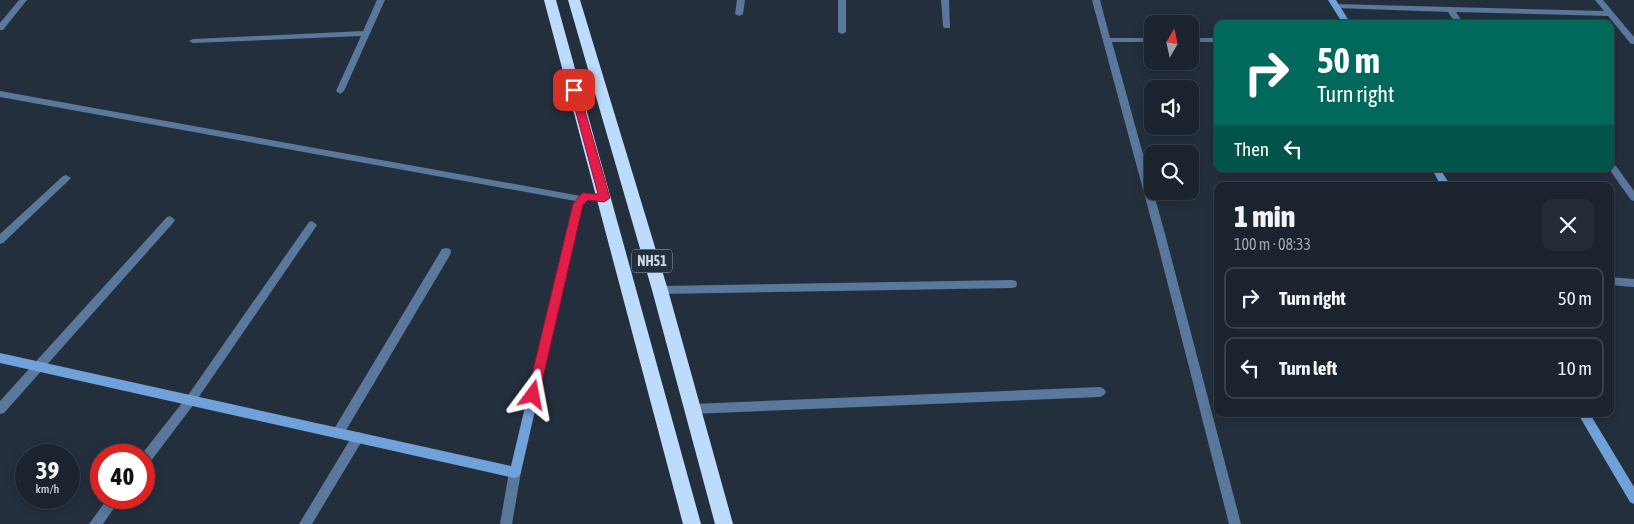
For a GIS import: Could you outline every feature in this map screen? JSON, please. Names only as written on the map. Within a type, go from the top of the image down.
[{"type":"highway","name":"NH51","points":[[550,0],[692,524]]},
{"type":"highway","name":"NH51","points":[[574,0],[660,290],[724,524]]},
{"type":"street","points":[[0,28],[23,0]]},
{"type":"street","points":[[340,91],[381,0]]},
{"type":"street","points":[[739,14],[741,0]]},
{"type":"street","points":[[842,0],[842,32]]},
{"type":"street","points":[[945,0],[947,26]]},
{"type":"street","points":[[1096,0],[1160,234],[1235,524]]},
{"type":"street","points":[[1599,0],[1634,42]]},
{"type":"street","points":[[1334,3],[1611,14]]},
{"type":"street","points":[[1334,3],[1344,20]]},
{"type":"street","points":[[1450,9],[1457,20]]},
{"type":"street","points":[[193,41],[366,33]]},
{"type":"street","points":[[1107,40],[1144,40]]},
{"type":"street","points":[[1199,40],[1214,40]]},
{"type":"street","points":[[0,94],[580,199],[586,196],[604,198]]},
{"type":"street","points":[[1614,169],[1634,198]]},
{"type":"street","points":[[0,240],[66,178]]},
{"type":"street","points":[[506,524],[515,472],[580,199]]},
{"type":"street","points":[[0,409],[170,220]]},
{"type":"street","points":[[155,447],[190,401],[312,226]]},
{"type":"street","points":[[338,433],[446,252]]},
{"type":"street","points":[[1614,282],[1634,282]]},
{"type":"street","points":[[660,290],[1012,284]]},
{"type":"street","points":[[0,358],[515,472]]},
{"type":"street","points":[[692,409],[1100,392]]},
{"type":"street","points":[[1586,417],[1634,498]]},
{"type":"street","points":[[305,524],[358,437]]},
{"type":"street","points":[[95,524],[107,509]]},
{"type":"route","points":[[533,395],[578,204],[580,199],[586,196],[604,198],[574,90]]}]
